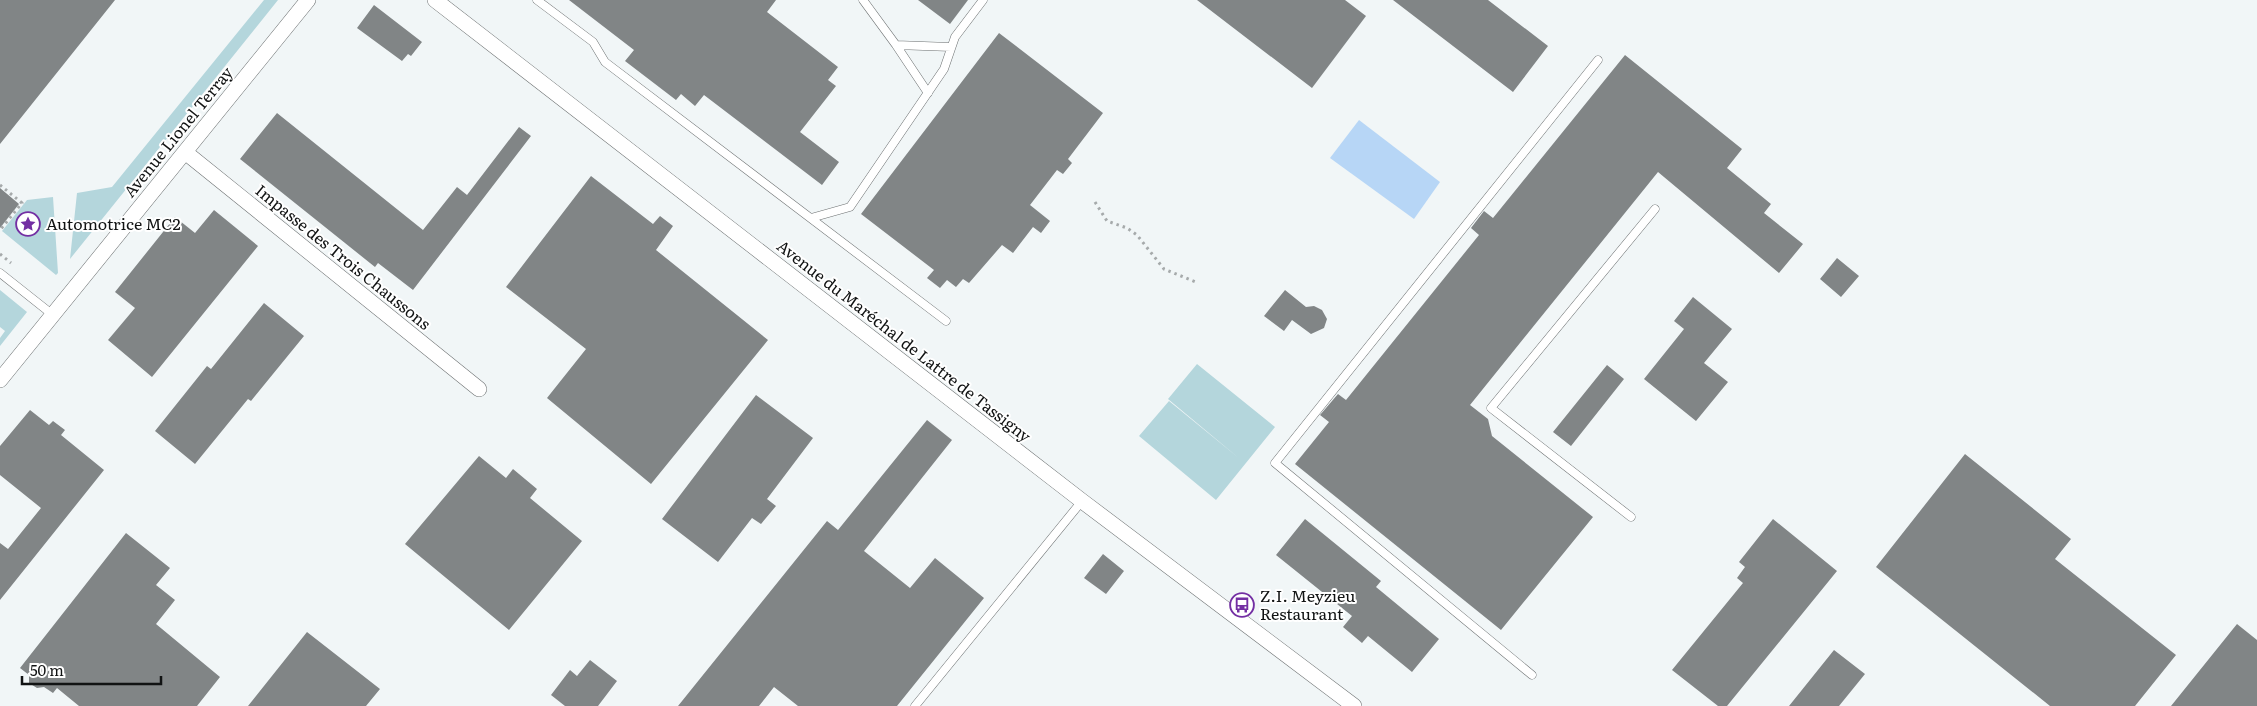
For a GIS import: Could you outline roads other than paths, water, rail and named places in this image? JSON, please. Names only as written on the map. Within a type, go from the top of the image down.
[{"type":"street","name":"Avenue Lionel Terray","points":[[0,380],[308,0]]},
{"type":"street","name":"Avenue du Maréchal de Lattre de Tassigny","points":[[434,0],[1082,501],[1354,706]]},
{"type":"street","name":"Impasse des Trois Chaussons","points":[[185,152],[479,389]]},
{"type":"lane","points":[[537,0],[593,42],[605,62],[946,321]]},
{"type":"lane","points":[[863,0],[928,93]]},
{"type":"lane","points":[[811,218],[850,207],[944,69],[955,37],[983,0]]},
{"type":"lane","points":[[896,45],[951,47]]},
{"type":"lane","points":[[1532,675],[1275,464],[1598,60]]},
{"type":"lane","points":[[1631,517],[1491,408],[1655,209]]},
{"type":"lane","points":[[0,273],[53,315]]},
{"type":"lane","points":[[915,706],[1082,501]]},
{"type":"place","name":"Automotrice MC2","points":[[28,224]]},
{"type":"place","name":"Z.I. Meyzieu Restaurant","points":[[1242,605]]}]
